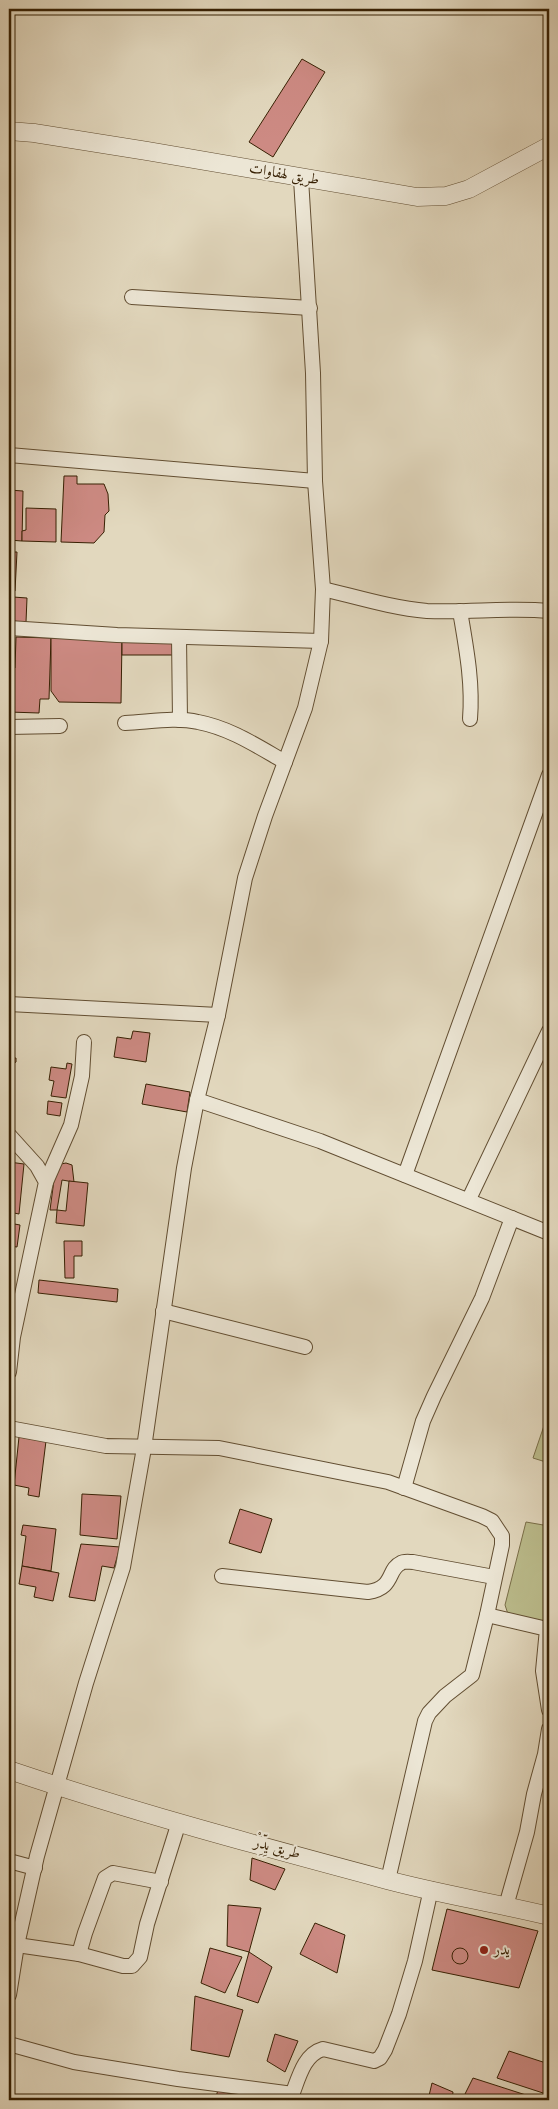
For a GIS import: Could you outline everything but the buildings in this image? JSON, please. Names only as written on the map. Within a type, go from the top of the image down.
[{"type":"street","name":"طريق لهفاوات","points":[[9,131],[34,133],[137,149],[301,179],[417,197],[446,196],[469,188],[549,146]]},
{"type":"street","points":[[9,1995],[17,1945],[35,1868],[86,1683],[123,1567],[144,1448],[184,1168],[197,1100],[218,1015],[245,878],[265,816],[305,708],[321,641],[323,589],[315,480],[310,308],[301,179]]},
{"type":"street","points":[[132,298],[310,308]]},
{"type":"street","points":[[9,455],[315,480]]},
{"type":"street","points":[[323,589],[397,607],[427,611],[505,609],[549,611]]},
{"type":"street","points":[[460,611],[468,657],[472,698],[470,719]]},
{"type":"street","points":[[9,628],[179,637],[321,641]]},
{"type":"street","points":[[179,637],[180,720]]},
{"type":"street","points":[[125,723],[180,720],[198,722],[242,737],[285,762]]},
{"type":"street","points":[[9,727],[60,726]]},
{"type":"street","points":[[405,1175],[549,775]]},
{"type":"street","points":[[9,1004],[218,1015]]},
{"type":"street","points":[[468,1199],[549,1031]]},
{"type":"street","points":[[9,1372],[13,1337],[46,1182],[71,1125],[82,1076],[84,1042]]},
{"type":"street","points":[[197,1100],[320,1141],[549,1233]]},
{"type":"street","points":[[9,1135],[38,1166],[46,1182]]},
{"type":"street","points":[[404,1488],[427,1413],[482,1298],[512,1218]]},
{"type":"street","points":[[163,1312],[305,1347]]},
{"type":"street","points":[[9,1428],[74,1442],[106,1446],[219,1448],[348,1473],[404,1488],[482,1516],[497,1526],[502,1536],[487,1615],[472,1675],[440,1701],[425,1721],[388,1880]]},
{"type":"street","points":[[222,1576],[368,1592],[376,1591],[385,1585],[397,1565],[403,1562],[413,1562],[494,1576]]},
{"type":"street","points":[[487,1615],[548,1628],[544,1671],[549,1710]]},
{"type":"street","points":[[506,1906],[546,1754],[549,1729]]},
{"type":"street","name":"طريق يِدِّرْ","points":[[9,1770],[179,1822],[388,1880],[549,1916]]},
{"type":"street","points":[[17,1945],[79,1954],[128,1967],[134,1965],[140,1957],[147,1924],[179,1822]]},
{"type":"street","points":[[9,1861],[35,1868]]},
{"type":"street","points":[[79,1954],[98,1891],[105,1878],[113,1873],[161,1882]]},
{"type":"street","points":[[9,2044],[84,2064],[292,2097],[306,2061],[317,2051],[330,2051],[374,2061],[380,2058],[386,2050],[416,1961],[431,1889]]},
{"type":"green space","points":[[549,1411],[549,1463],[533,1458]]},
{"type":"green space","points":[[526,1522],[549,1526],[549,1623],[508,1614],[505,1605]]},
{"type":"place","name":"يدر","points":[[484,1950]]}]
